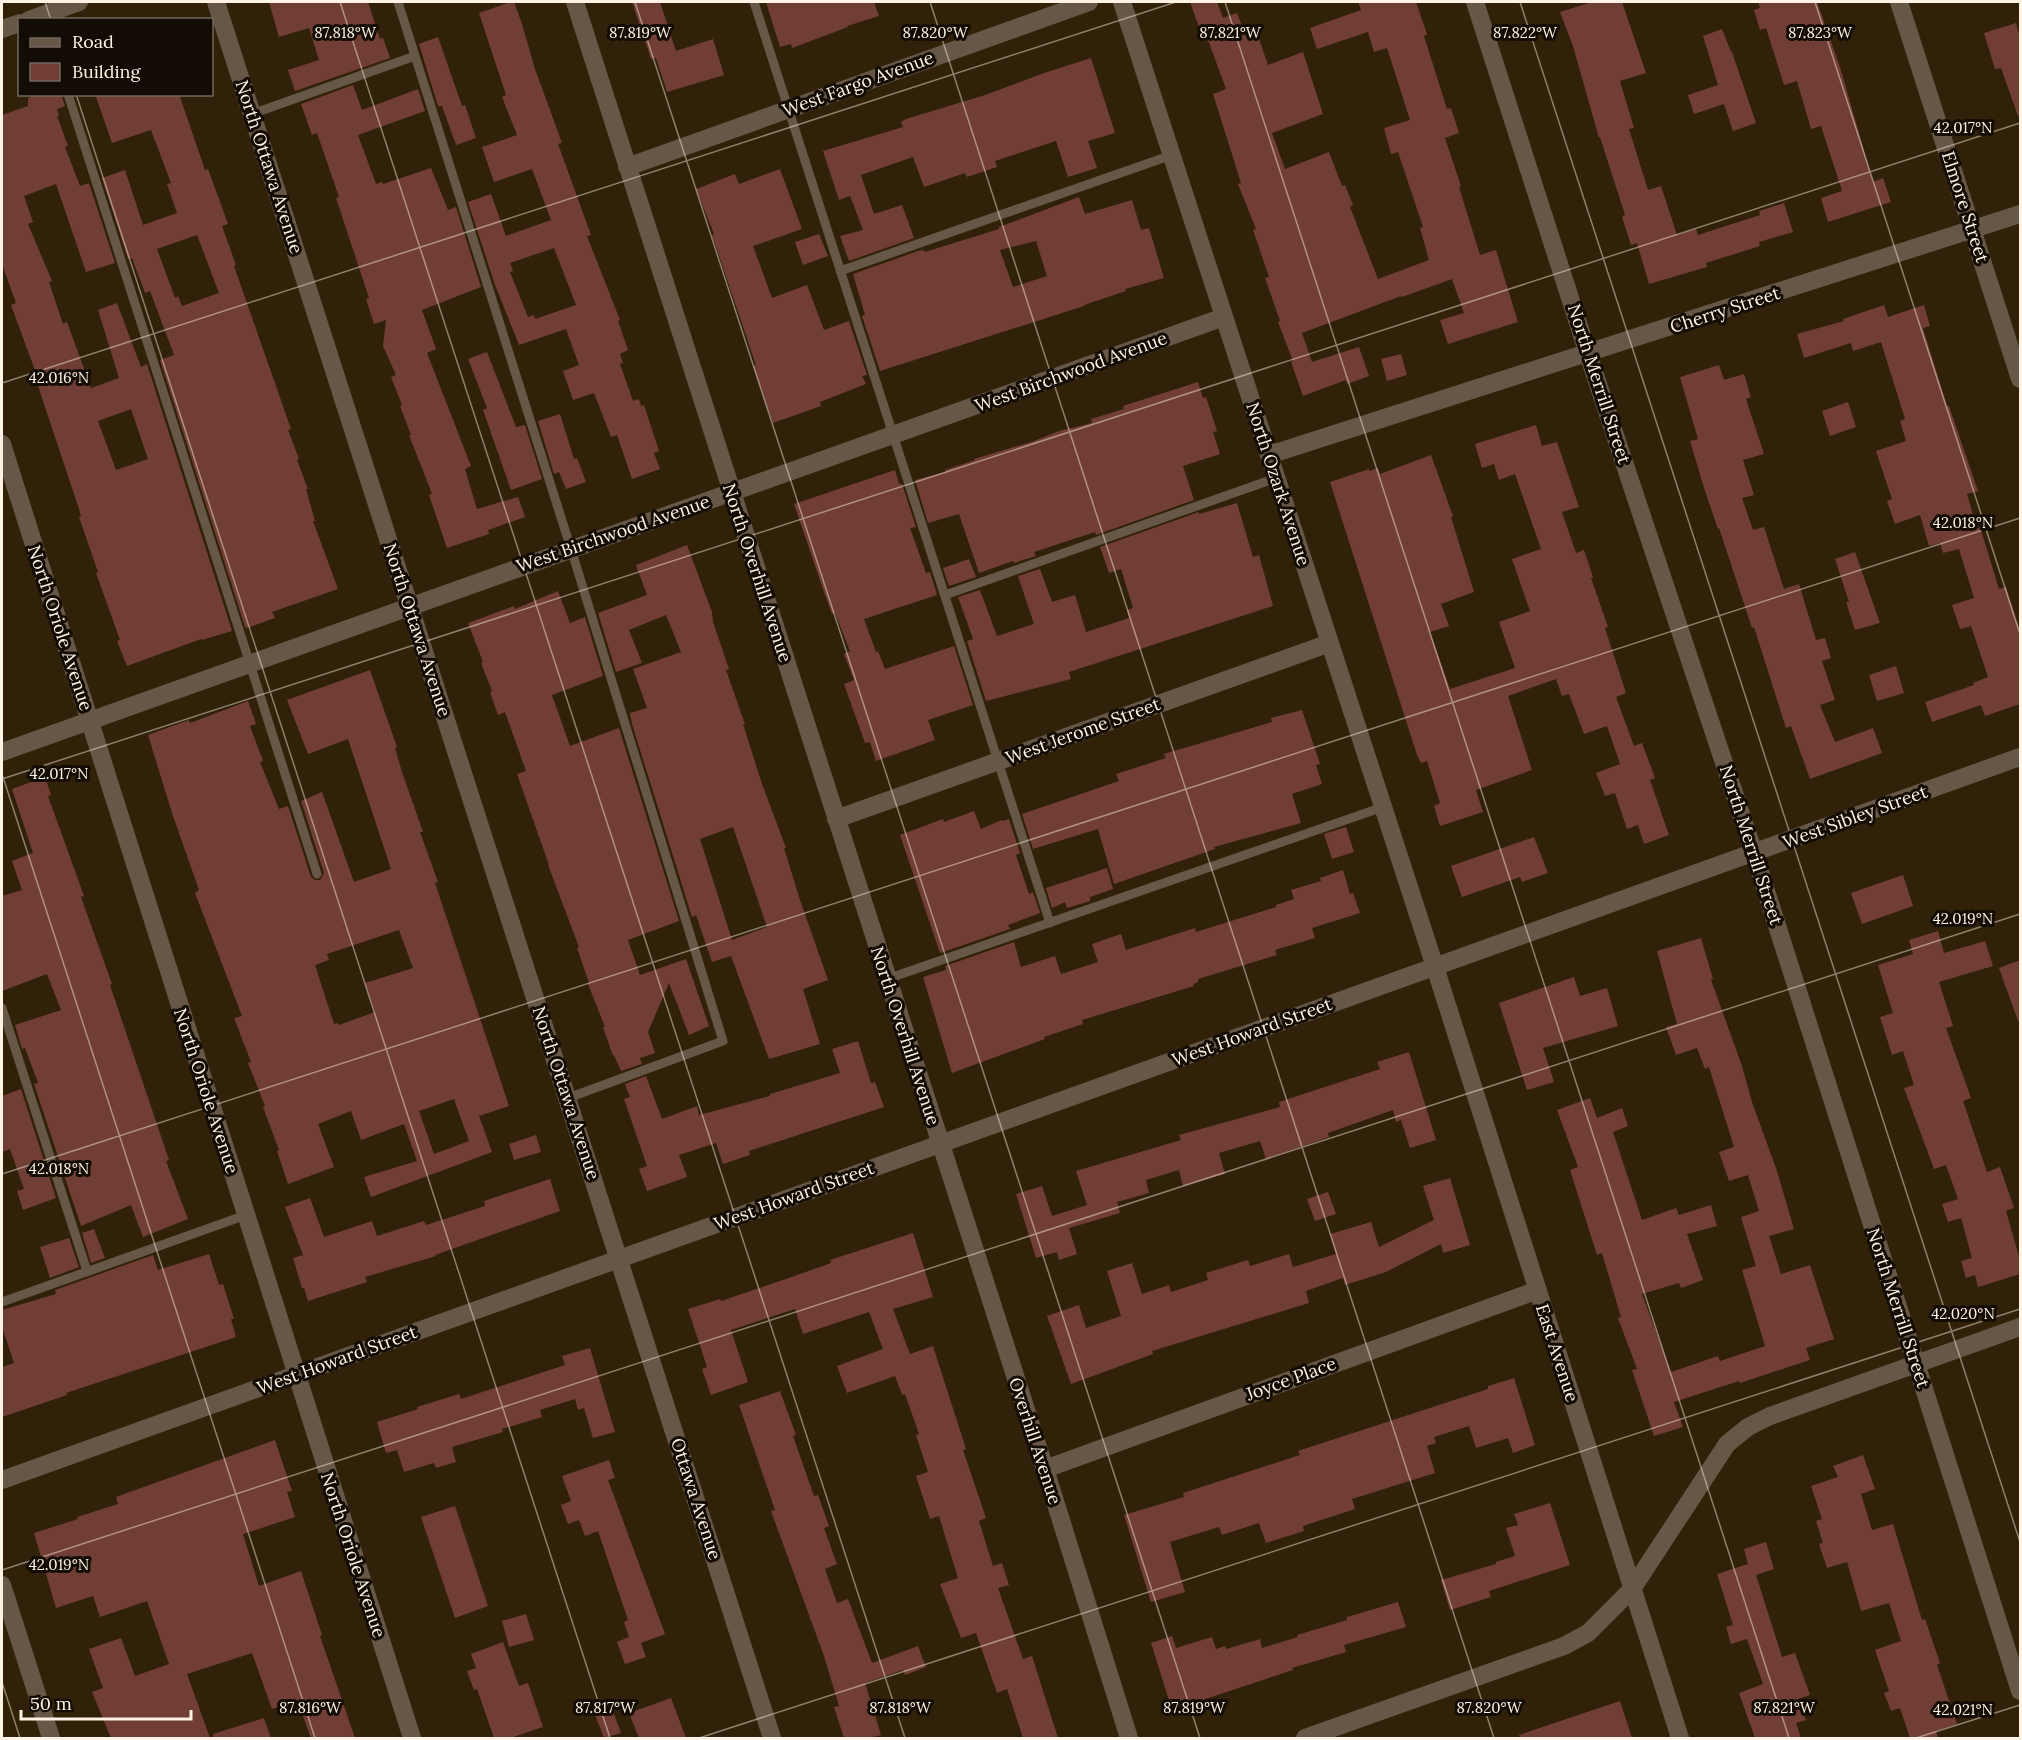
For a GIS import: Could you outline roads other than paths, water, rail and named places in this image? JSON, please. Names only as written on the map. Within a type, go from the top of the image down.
[{"type":"street","points":[[39,15],[79,2]]},
{"type":"street","name":"North Ottawa Avenue","points":[[216,2],[619,1259]]},
{"type":"street","name":"North Overhill Avenue","points":[[575,2],[940,1144]]},
{"type":"street","name":"West Fargo Avenue","points":[[627,167],[1089,2]]},
{"type":"street","name":"North Ozark Avenue","points":[[1122,2],[1435,967]]},
{"type":"street","name":"North Merrill Street","points":[[1476,2],[1588,354],[1754,853],[2020,1691]]},
{"type":"street","name":"Elmore Street","points":[[1899,2],[2020,379]]},
{"type":"street","points":[[2,29],[18,24]]},
{"type":"street","name":"Cherry Street","points":[[1269,455],[2020,214]]},
{"type":"street","name":"West Birchwood Avenue","points":[[2,752],[1224,317]]},
{"type":"street","name":"North Oriole Avenue","points":[[2,444],[411,1738]]},
{"type":"street","name":"West Jerome Street","points":[[836,819],[1330,643]]},
{"type":"street","name":"West Sibley Street","points":[[1588,913],[2020,758]]},
{"type":"street","name":"West Howard Street","points":[[2,1480],[1588,913]]},
{"type":"street","name":"East Avenue","points":[[1435,967],[1680,1738]]},
{"type":"street","name":"Overhill Avenue","points":[[940,1144],[1129,1738]]},
{"type":"street","name":"Ottawa Avenue","points":[[619,1259],[772,1738]]},
{"type":"street","name":"Joyce Place","points":[[1045,1469],[1538,1290]]},
{"type":"street","points":[[1305,1738],[1564,1646],[1588,1633],[1632,1589],[1711,1466],[1727,1444],[1748,1427],[1770,1416],[2020,1327]]},
{"type":"street","points":[[2,1585],[51,1738]]},
{"type":"lane","points":[[398,2],[572,549],[723,1041],[568,1098]]},
{"type":"lane","points":[[754,2],[1050,923]]},
{"type":"lane","points":[[252,114],[415,56]]},
{"type":"lane","points":[[69,96],[317,874]]},
{"type":"lane","points":[[840,271],[1172,155]]},
{"type":"lane","points":[[945,595],[1276,478]]},
{"type":"lane","points":[[887,979],[1383,807]]},
{"type":"lane","points":[[2,1008],[87,1271]]},
{"type":"lane","points":[[2,1302],[246,1215]]}]
